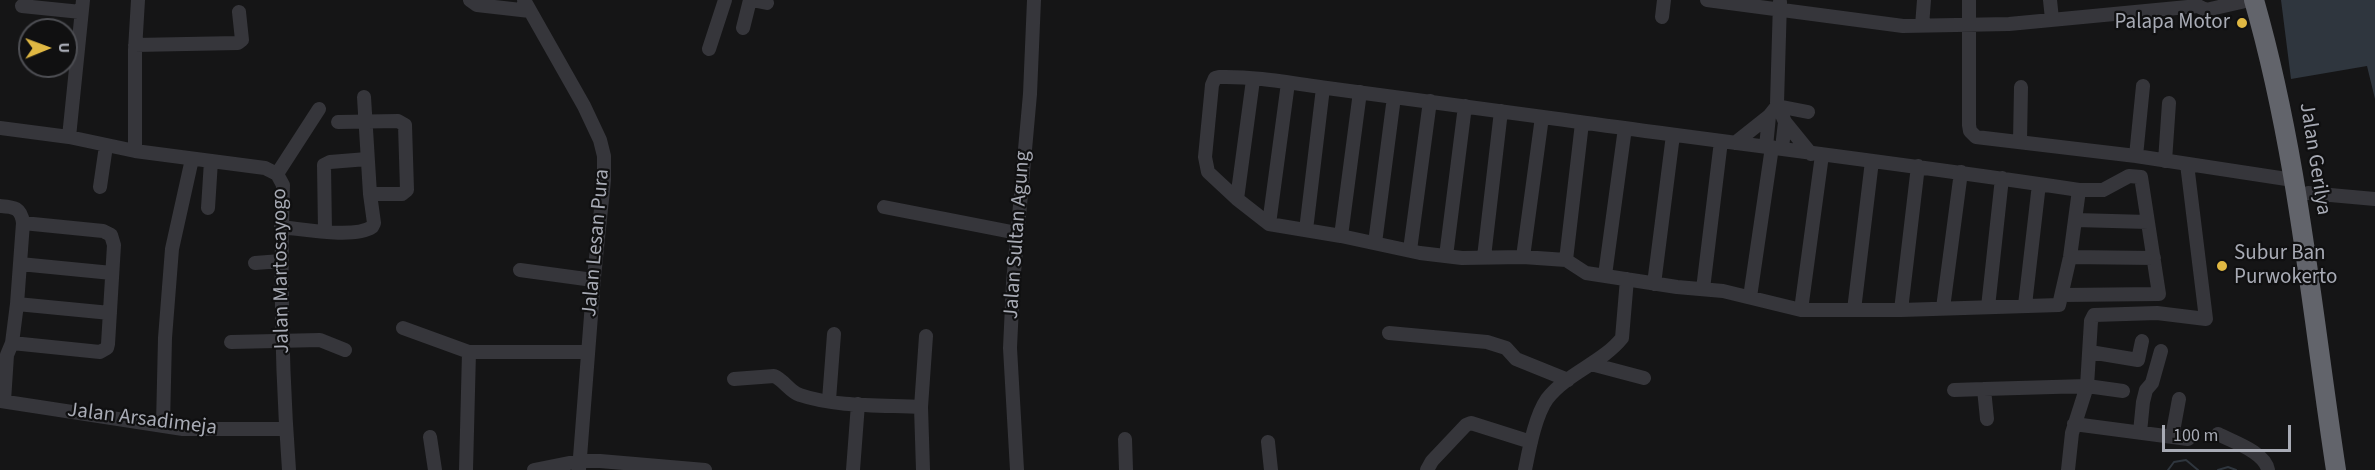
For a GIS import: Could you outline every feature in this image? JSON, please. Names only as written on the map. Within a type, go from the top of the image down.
[{"type":"highway","name":"Jalan Gerilya","points":[[2252,0],[2286,103]]},
{"type":"highway","name":"Jalan Gerilya","points":[[2267,0],[2300,187],[2323,344],[2336,470]]},
{"type":"highway","name":"Jalan Gerilya","points":[[2323,344],[2347,470]]},
{"type":"street","points":[[135,151],[135,45],[138,0]]},
{"type":"street","points":[[470,0],[477,5],[527,5]]},
{"type":"street","points":[[709,49],[725,0]]},
{"type":"street","points":[[743,28],[751,0],[767,3]]},
{"type":"street","name":"Jalan Sultan Agung","points":[[1017,470],[1010,348],[1017,233],[1030,94],[1034,0]]},
{"type":"street","points":[[1662,17],[1664,0]]},
{"type":"street","points":[[1707,0],[1780,4],[1894,26],[2009,24],[2198,6],[2206,10],[2252,0]]},
{"type":"street","points":[[1922,26],[1924,0]]},
{"type":"street","points":[[1969,0],[1970,131],[1976,137],[2136,156],[2375,199]]},
{"type":"street","points":[[2050,0],[2052,19]]},
{"type":"street","points":[[1750,297],[1773,147],[1780,4]]},
{"type":"street","name":"Jalan Lesan Pura","points":[[527,5],[584,106],[602,147],[605,171],[593,280],[579,466]]},
{"type":"street","points":[[22,6],[82,6],[69,137]]},
{"type":"street","points":[[135,45],[238,43],[242,40],[239,12]]},
{"type":"street","points":[[2063,295],[2158,294],[2143,180],[2137,175],[2129,176],[2103,190],[2079,190],[1918,166],[1323,87],[1219,77],[1215,78],[1212,85],[1206,168],[1237,199],[1269,224],[1446,256],[1566,260],[1582,271],[1654,284],[1750,297],[1801,310],[1901,310],[2058,305],[2063,295],[2070,257],[2079,190]]},
{"type":"street","points":[[1237,199],[1253,80]]},
{"type":"street","points":[[1269,224],[1288,83]]},
{"type":"street","points":[[2136,156],[2142,86]]},
{"type":"street","points":[[1306,230],[1323,87]]},
{"type":"street","points":[[2020,141],[2021,87]]},
{"type":"street","points":[[1341,236],[1360,92]]},
{"type":"street","points":[[281,227],[325,231],[363,231],[372,227],[374,223],[367,159],[364,97]]},
{"type":"street","points":[[1375,243],[1394,97]]},
{"type":"street","points":[[1410,250],[1430,101]]},
{"type":"street","points":[[2165,161],[2169,102]]},
{"type":"street","points":[[1446,256],[1466,106]]},
{"type":"street","points":[[277,174],[319,109]]},
{"type":"street","points":[[1484,257],[1502,111]]},
{"type":"street","points":[[1773,111],[1817,154]]},
{"type":"street","points":[[1702,289],[1728,142],[1773,111],[1808,112]]},
{"type":"street","points":[[1523,257],[1542,117]]},
{"type":"street","points":[[338,122],[398,121],[402,122],[406,129],[407,190],[402,194],[370,194]]},
{"type":"street","points":[[1773,147],[1785,122]]},
{"type":"street","points":[[1566,260],[1582,123]]},
{"type":"street","name":"Jalan Martosayogo","points":[[0,128],[69,137],[135,151],[265,168],[277,174],[283,185],[281,227],[283,340],[289,470]]},
{"type":"street","points":[[1605,275],[1625,128]]},
{"type":"street","points":[[1654,284],[1673,135]]},
{"type":"street","points":[[100,187],[106,146]]},
{"type":"street","points":[[1801,310],[1817,154]]},
{"type":"street","points":[[163,425],[165,338],[171,258],[192,159]]},
{"type":"street","points":[[325,231],[324,165],[330,162],[367,159]]},
{"type":"street","points":[[208,208],[211,161]]},
{"type":"street","points":[[1854,310],[1872,161]]},
{"type":"street","points":[[2068,470],[2069,448],[2074,424],[2086,386],[2091,321],[2097,314],[2157,313],[2206,318],[2187,164]]},
{"type":"street","points":[[1901,310],[1918,166]]},
{"type":"street","points":[[1943,308],[1961,172]]},
{"type":"street","points":[[1988,307],[2002,178]]},
{"type":"street","points":[[2025,305],[2039,184]]},
{"type":"street","points":[[0,206],[15,207],[19,210],[22,223],[16,311],[12,344],[7,355],[2,401]]},
{"type":"street","points":[[884,207],[1017,233]]},
{"type":"street","points":[[2076,220],[2148,222]]},
{"type":"street","points":[[12,344],[104,351],[108,344],[113,240],[107,232],[22,223]]},
{"type":"street","points":[[2070,257],[2154,258]]},
{"type":"street","points":[[255,263],[282,261]]},
{"type":"street","points":[[20,264],[112,273]]},
{"type":"street","points":[[520,270],[593,280]]},
{"type":"street","points":[[1525,470],[1531,442],[1546,401],[1568,380],[1622,338],[1627,279]]},
{"type":"street","points":[[0,316],[16,311],[110,313]]},
{"type":"street","points":[[403,328],[469,352],[588,352]]},
{"type":"street","points":[[1389,333],[1487,342],[1506,348],[1515,359],[1568,380]]},
{"type":"street","points":[[829,400],[834,334]]},
{"type":"street","points":[[923,470],[921,407],[926,336]]},
{"type":"street","points":[[231,342],[320,340],[345,350]]},
{"type":"street","points":[[2090,352],[2138,360],[2142,341]]},
{"type":"street","points":[[2140,432],[2146,390],[2152,383],[2161,351]]},
{"type":"street","points":[[466,470],[469,352]]},
{"type":"street","points":[[1591,364],[1644,378]]},
{"type":"street","points":[[734,379],[774,376],[797,394],[858,404],[921,407]]},
{"type":"street","points":[[1954,390],[2086,386],[2123,391]]},
{"type":"street","points":[[1984,389],[1987,419]]},
{"type":"street","points":[[2172,436],[2180,399]]},
{"type":"street","name":"Jalan Arsadimeja","points":[[2,401],[70,413],[200,430],[286,429]]},
{"type":"street","points":[[854,470],[858,404]]},
{"type":"street","points":[[1427,470],[1436,457],[1466,425],[1471,423],[1531,442]]},
{"type":"street","points":[[2074,424],[2188,439]]},
{"type":"street","points":[[2218,434],[2258,455],[2268,470]]},
{"type":"street","points":[[430,437],[435,470]]},
{"type":"street","points":[[1125,439],[1126,470]]},
{"type":"street","points":[[1268,442],[1271,470]]},
{"type":"street","points":[[534,470],[579,466],[600,461],[705,470]]},
{"type":"shaded area","points":[[2281,0],[2375,0],[2375,99],[2367,66],[2291,79]]},
{"type":"waterway","points":[[2168,470],[2174,462],[2186,460],[2198,470]]},
{"type":"waterway","points":[[2218,470],[2228,467],[2236,470]]},
{"type":"place","name":"Palapa Motor","points":[[2242,23]]},
{"type":"place","name":"Subur Ban Purwokerto","points":[[2222,266]]}]
